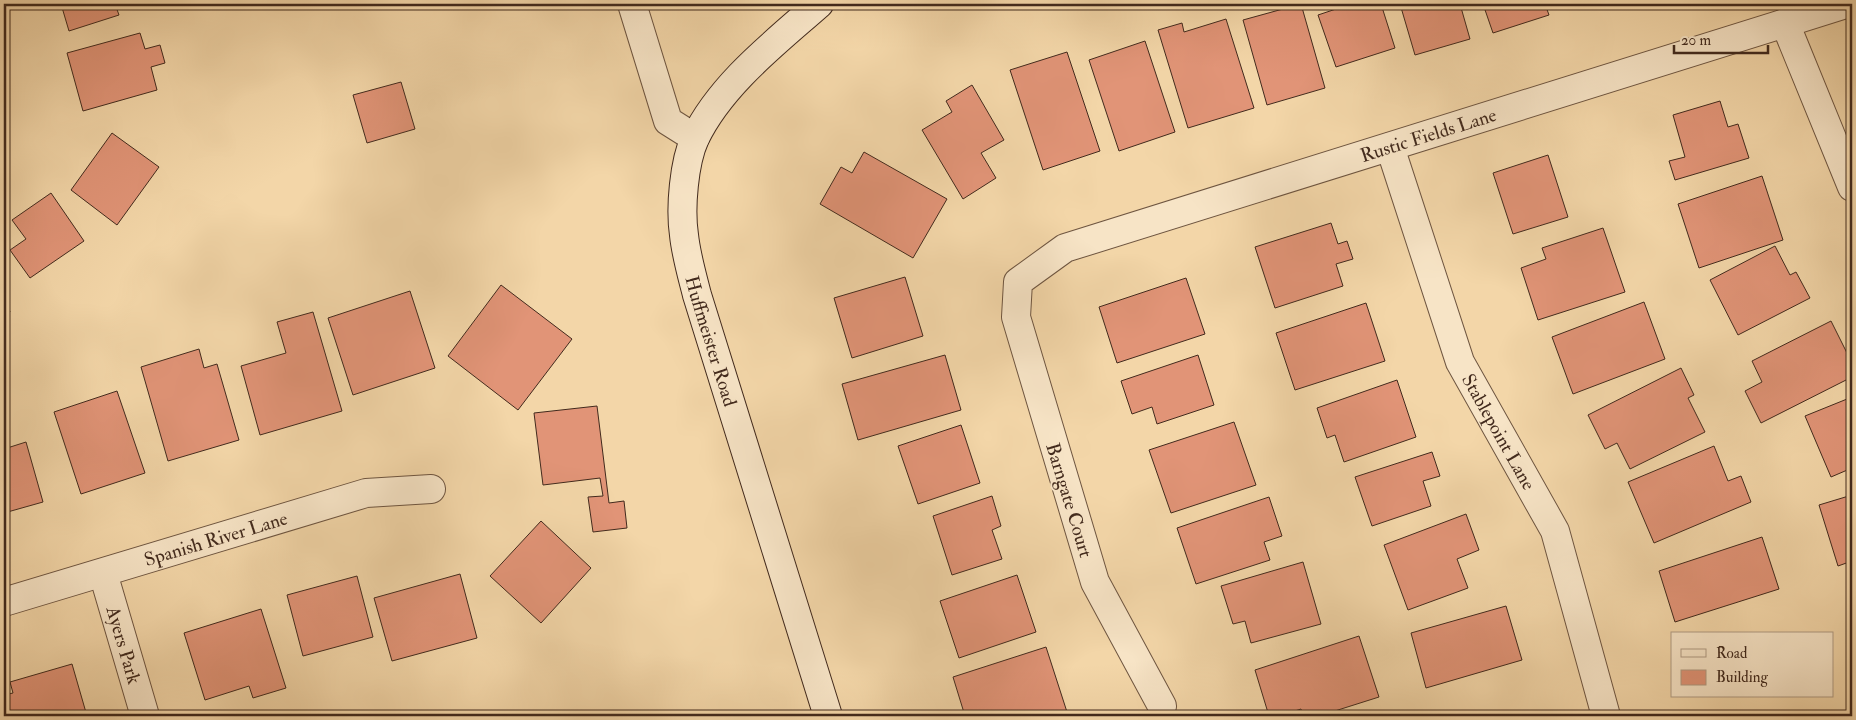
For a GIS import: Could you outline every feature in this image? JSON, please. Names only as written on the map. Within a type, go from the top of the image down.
[{"type":"street","points":[[632,4],[668,121],[695,138]]},
{"type":"street","name":"Huffmeister Road","points":[[819,4],[749,66],[718,102],[695,138],[684,176],[684,235],[697,295],[828,716]]},
{"type":"street","name":"Rustic Fields Lane","points":[[1018,282],[1065,248],[1846,4]]},
{"type":"street","points":[[1785,23],[1852,187]]},
{"type":"street","name":"Stablepoint Lane","points":[[1390,146],[1460,362],[1555,531],[1606,716]]},
{"type":"street","name":"Barngate Court","points":[[1018,282],[1016,317],[1095,582],[1162,706]]},
{"type":"street","name":"Spanish River Lane","points":[[4,602],[366,493],[431,488]]},
{"type":"street","name":"Ayers Park","points":[[103,573],[144,716]]},
{"type":"building","points":[[35,4],[52,4],[37,9]]},
{"type":"building","points":[[61,4],[115,4],[119,15],[69,31]]},
{"type":"building","points":[[1301,4],[1325,88],[1267,105],[1243,20]]},
{"type":"building","points":[[1351,4],[1381,4],[1395,48],[1336,67],[1318,15]]},
{"type":"building","points":[[1400,4],[1460,4],[1470,39],[1415,55]]},
{"type":"building","points":[[1483,4],[1545,4],[1549,15],[1493,33]]},
{"type":"building","points":[[1579,4],[1598,4],[1581,9]]},
{"type":"building","points":[[1226,19],[1254,108],[1188,128],[1158,30],[1182,23],[1184,32]]},
{"type":"building","points":[[140,33],[145,49],[160,45],[165,63],[151,67],[157,90],[83,111],[67,53]]},
{"type":"building","points":[[1145,41],[1175,132],[1119,151],[1089,60]]},
{"type":"building","points":[[1067,52],[1100,151],[1043,170],[1010,70]]},
{"type":"building","points":[[401,82],[415,129],[367,143],[353,95]]},
{"type":"building","points":[[972,85],[1004,140],[981,153],[996,178],[963,199],[922,130],[952,112],[946,101]]},
{"type":"building","points":[[1720,101],[1728,127],[1738,124],[1749,158],[1675,180],[1669,161],[1685,157],[1673,115]]},
{"type":"building","points":[[112,133],[159,167],[117,225],[71,190]]},
{"type":"building","points":[[864,152],[947,199],[913,258],[820,204],[841,167],[852,173]]},
{"type":"building","points":[[1548,155],[1568,217],[1513,234],[1493,173]]},
{"type":"building","points":[[1762,176],[1783,240],[1699,268],[1678,204]]},
{"type":"building","points":[[51,193],[84,241],[30,278],[10,250],[26,239],[12,220]]},
{"type":"building","points":[[1331,223],[1338,244],[1347,241],[1353,259],[1336,264],[1343,286],[1275,308],[1255,247]]},
{"type":"building","points":[[1603,228],[1625,292],[1538,320],[1521,268],[1546,259],[1542,248]]},
{"type":"building","points":[[1775,246],[1790,275],[1796,272],[1810,298],[1738,335],[1710,280]]},
{"type":"building","points":[[905,277],[923,336],[852,358],[834,298]]},
{"type":"building","points":[[1186,278],[1205,334],[1117,363],[1099,307]]},
{"type":"building","points":[[501,285],[572,339],[518,410],[448,356]]},
{"type":"building","points":[[410,291],[435,368],[353,395],[328,318]]},
{"type":"building","points":[[4,294],[10,312],[4,314]]},
{"type":"building","points":[[1644,302],[1665,359],[1573,394],[1552,337]]},
{"type":"building","points":[[1366,303],[1385,361],[1295,390],[1276,333]]},
{"type":"building","points":[[313,312],[342,411],[260,435],[241,366],[286,353],[277,322]]},
{"type":"building","points":[[1831,321],[1852,363],[1852,377],[1761,423],[1745,391],[1762,382],[1752,361]]},
{"type":"building","points":[[199,349],[204,368],[217,364],[239,440],[168,461],[141,367]]},
{"type":"building","points":[[945,355],[961,410],[858,440],[842,384]]},
{"type":"building","points":[[1198,355],[1214,405],[1157,424],[1152,407],[1132,414],[1121,381]]},
{"type":"building","points":[[1681,368],[1694,395],[1688,398],[1705,432],[1630,469],[1617,443],[1605,449],[1588,415]]},
{"type":"building","points":[[1397,380],[1416,437],[1344,462],[1335,435],[1327,438],[1317,408]]},
{"type":"building","points":[[117,391],[145,473],[81,494],[54,412]]},
{"type":"building","points":[[1852,397],[1852,468],[1831,477],[1805,416]]},
{"type":"building","points":[[597,406],[609,503],[624,501],[627,528],[593,532],[588,497],[603,496],[600,478],[543,485],[534,413]]},
{"type":"building","points":[[1234,422],[1256,485],[1171,513],[1149,450]]},
{"type":"building","points":[[961,425],[980,483],[918,504],[898,446]]},
{"type":"building","points":[[26,442],[43,502],[4,513],[4,449]]},
{"type":"building","points":[[1714,446],[1728,481],[1741,476],[1751,502],[1654,543],[1628,482]]},
{"type":"building","points":[[1432,452],[1440,476],[1423,481],[1431,506],[1372,526],[1355,477]]},
{"type":"building","points":[[1852,495],[1852,561],[1838,566],[1819,505]]},
{"type":"building","points":[[992,496],[1001,526],[992,530],[1002,559],[952,575],[933,516]]},
{"type":"building","points":[[1269,497],[1282,536],[1264,542],[1270,560],[1196,584],[1177,528]]},
{"type":"building","points":[[1466,514],[1479,550],[1457,559],[1468,588],[1408,610],[1384,545]]},
{"type":"building","points":[[541,521],[591,568],[541,623],[490,576]]},
{"type":"building","points":[[1762,537],[1779,589],[1675,622],[1659,571]]},
{"type":"building","points":[[1303,562],[1321,624],[1251,643],[1245,621],[1233,624],[1221,586]]},
{"type":"building","points":[[460,574],[477,638],[392,661],[374,598]]},
{"type":"building","points":[[1017,575],[1036,632],[959,658],[940,601]]},
{"type":"building","points":[[357,576],[373,637],[303,656],[287,595]]},
{"type":"building","points":[[1506,606],[1522,660],[1426,688],[1411,633]]},
{"type":"building","points":[[261,609],[286,688],[253,698],[249,686],[205,700],[184,633]]},
{"type":"building","points":[[1359,636],[1379,697],[1319,716],[1303,716],[1301,709],[1279,716],[1269,716],[1255,670]]},
{"type":"building","points":[[1046,647],[1067,712],[1053,716],[965,716],[953,677]]},
{"type":"building","points":[[72,664],[87,716],[4,716],[4,695],[13,693],[10,682]]}]
